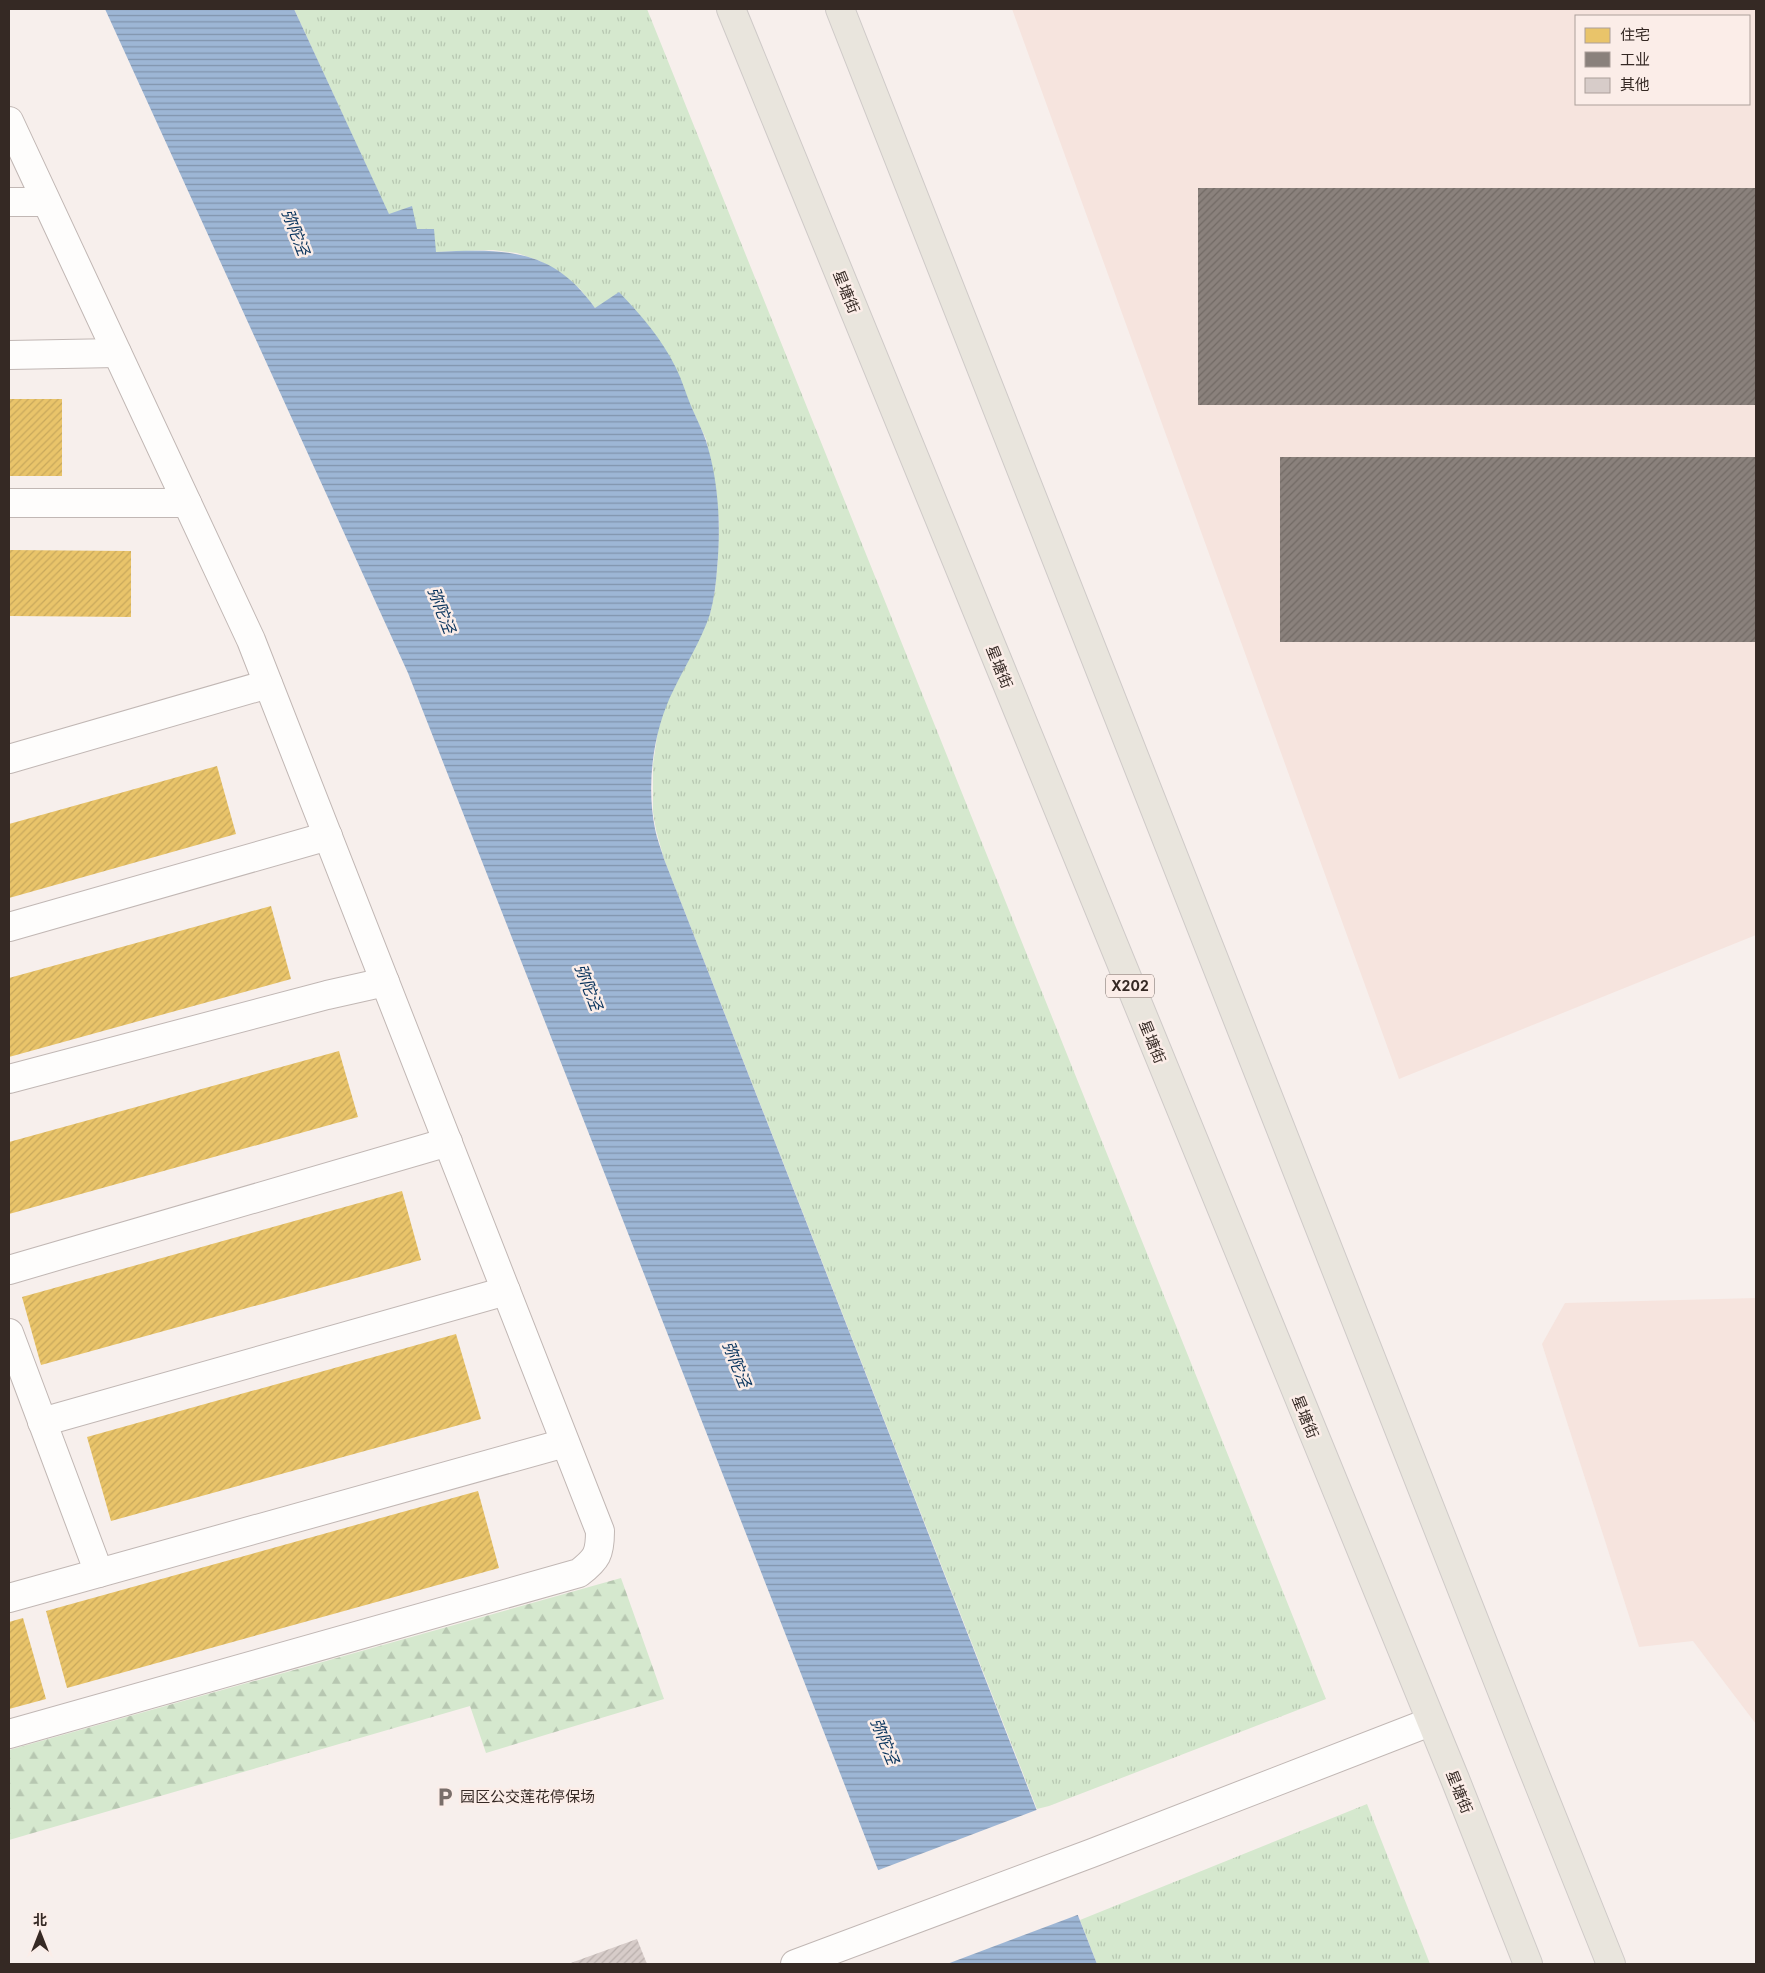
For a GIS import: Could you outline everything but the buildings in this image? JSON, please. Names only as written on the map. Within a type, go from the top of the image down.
[{"type":"main road","name":"星塘街","points":[[731,9],[1455,1780],[1528,1964]]},
{"type":"main road","points":[[840,9],[1518,1734],[1611,1964]]},
{"type":"street","points":[[9,121],[251,640],[600,1531],[600,1549],[593,1562],[579,1573],[9,1734]]},
{"type":"street","points":[[9,202],[46,202]]},
{"type":"street","points":[[9,355],[117,353]]},
{"type":"street","points":[[9,503],[187,503]]},
{"type":"street","points":[[9,759],[268,684]]},
{"type":"street","points":[[9,927],[328,836]]},
{"type":"street","points":[[9,1080],[327,995],[385,982]]},
{"type":"street","points":[[9,1270],[448,1142]]},
{"type":"street","points":[[42,1422],[506,1291]]},
{"type":"street","points":[[9,1333],[99,1573]]},
{"type":"street","points":[[9,1598],[565,1443]]},
{"type":"street","points":[[795,1964],[1092,1853],[1430,1722]]},
{"type":"shaded area","points":[[1012,9],[1756,9],[1756,935],[1399,1079]]},
{"type":"shaded area","points":[[1756,1298],[1756,1724],[1693,1641],[1639,1647],[1542,1344],[1565,1303]]},
{"type":"green space","points":[[294,9],[647,9],[1326,1699],[1037,1809],[664,859],[656,830],[653,812],[653,764],[659,724],[665,706],[710,613],[715,590],[719,523],[716,489],[706,439],[691,407],[595,308],[580,289],[561,273],[540,261],[517,253],[493,250],[435,252],[417,229],[389,215]]},
{"type":"green space","points":[[621,1578],[664,1699],[486,1753],[470,1706],[9,1840],[9,1750]]},
{"type":"green space","points":[[1367,1804],[1430,1964],[1097,1964],[1080,1920]]},
{"type":"water","name":"弥陀泾","points":[[105,9],[294,9],[389,214],[412,206],[417,229],[434,229],[436,252],[505,252],[525,256],[544,263],[562,273],[579,288],[595,308],[619,292],[650,328],[676,368],[704,437],[714,472],[719,521],[718,553],[713,603],[710,614],[698,643],[667,705],[656,739],[651,794],[656,833],[664,859],[1097,1964],[915,1964],[408,673]]},
{"type":"pier","points":[[1039,1809],[1080,1914],[947,1964],[912,1964],[876,1871]]},
{"type":"place","name":"园区公交莲花停保场","points":[[445,1797]]}]
